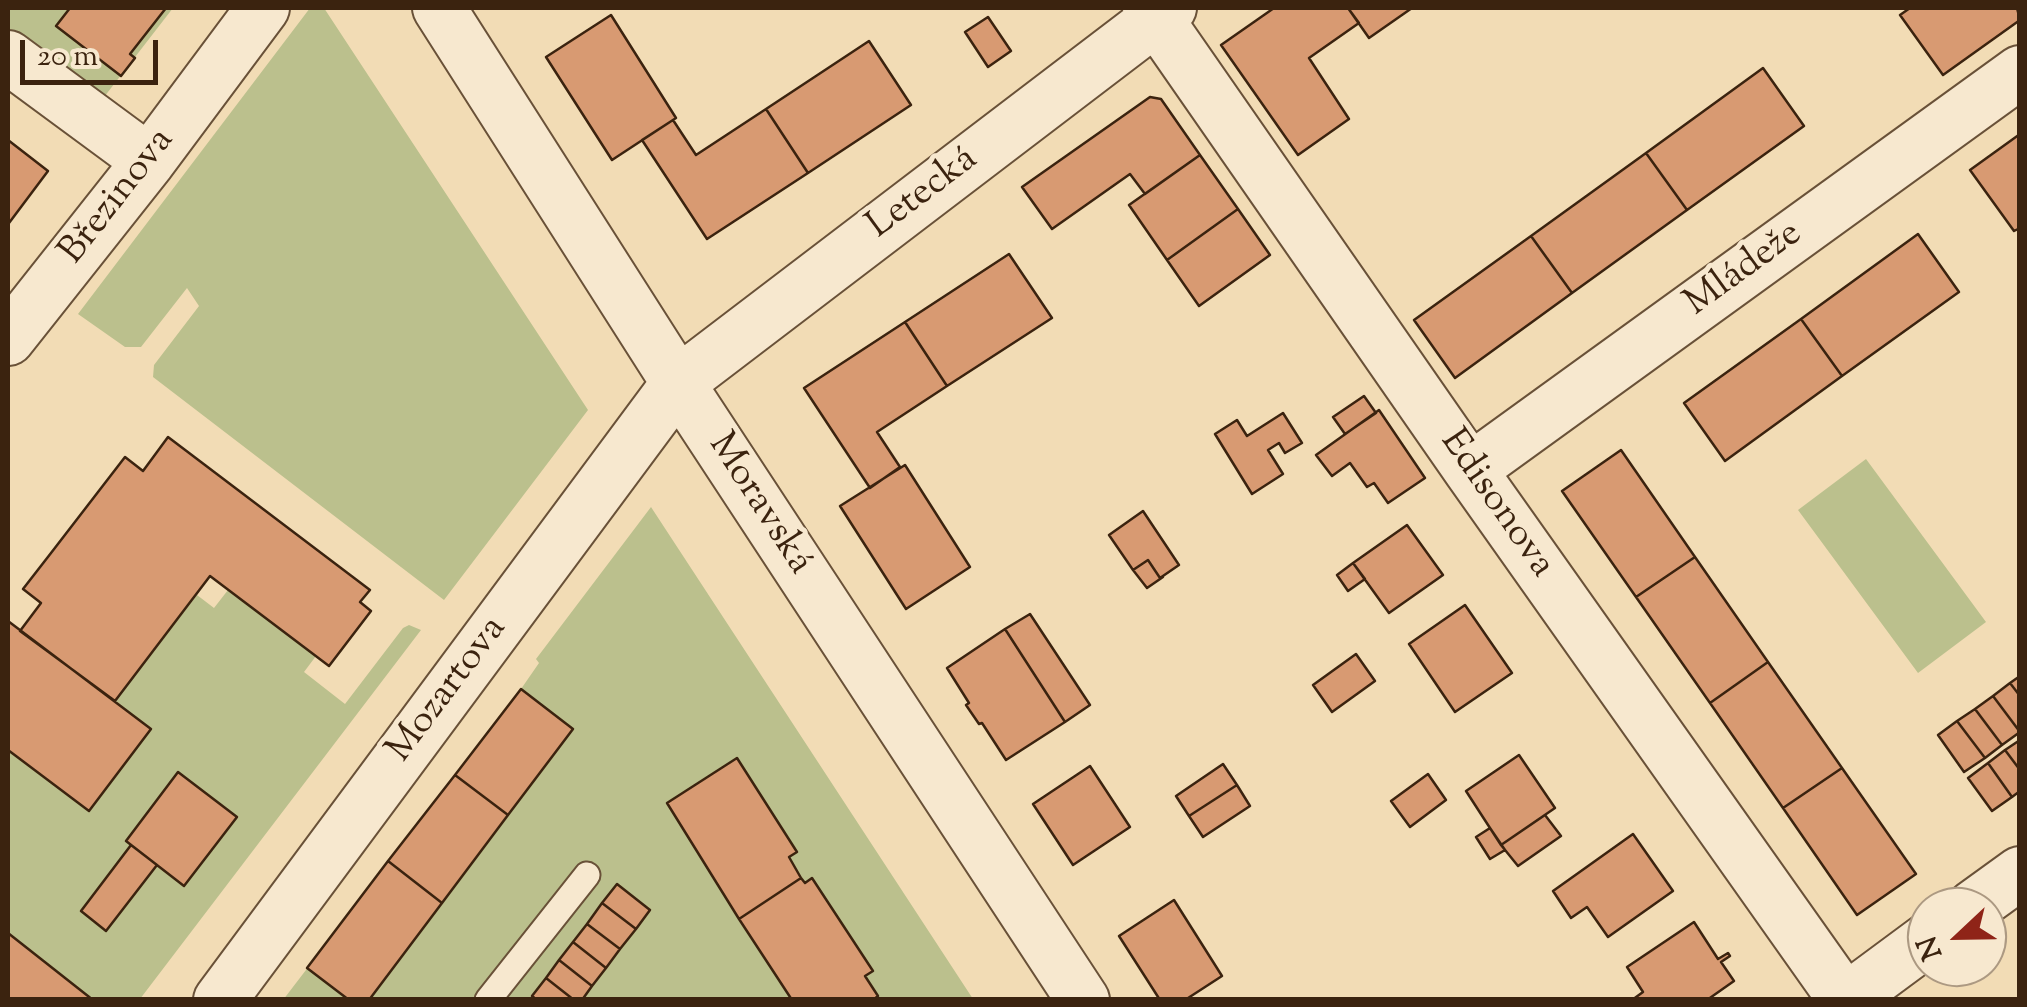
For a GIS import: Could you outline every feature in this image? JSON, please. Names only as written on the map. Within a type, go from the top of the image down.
[{"type":"street","name":"Březinova","points":[[8,339],[150,162],[263,8]]},
{"type":"street","name":"Moravská","points":[[439,8],[678,383],[1082,1000]]},
{"type":"street","name":"Letecká","points":[[678,383],[1159,11]]},
{"type":"street","name":"Edisonova","points":[[1159,11],[1470,470],[1846,1000]]},
{"type":"street","points":[[8,57],[150,162]]},
{"type":"street","name":"Mládeže","points":[[1470,470],[2020,72]]},
{"type":"street","name":"Mozartova","points":[[229,996],[678,383]]},
{"type":"street","points":[[1846,1000],[1907,955]]},
{"type":"lane","points":[[488,1000],[587,876]]},
{"type":"green space","points":[[8,8],[173,8],[101,101],[8,29]]},
{"type":"green space","points":[[310,8],[324,8],[588,410],[444,600],[153,377],[154,365],[199,306],[187,288],[141,347],[125,347],[78,314]]},
{"type":"green space","points":[[1866,459],[1986,622],[1918,673],[1798,510]]},
{"type":"green space","points":[[651,507],[973,999],[283,1000],[521,689],[539,663],[536,659]]},
{"type":"green space","points":[[228,590],[316,656],[304,672],[345,704],[403,628],[409,625],[421,630],[140,999],[8,999],[8,750],[90,811],[151,729],[115,701],[197,595],[214,608]]},
{"type":"building","points":[[70,8],[166,8],[130,54],[135,58],[121,76],[56,26]]},
{"type":"building","points":[[1274,8],[1348,8],[1359,23],[1309,58],[1349,119],[1298,155],[1221,45]]},
{"type":"building","points":[[1348,8],[1412,8],[1369,38]]},
{"type":"building","points":[[1910,8],[2017,8],[2020,20],[1943,75],[1900,15]]},
{"type":"building","points":[[611,15],[676,118],[612,160],[546,57]]},
{"type":"building","points":[[988,17],[1011,51],[988,67],[965,32]]},
{"type":"building","points":[[869,41],[911,105],[808,173],[766,109]]},
{"type":"building","points":[[1763,68],[1804,126],[1687,210],[1646,153]]},
{"type":"building","points":[[1150,97],[1161,99],[1200,155],[1145,194],[1130,174],[1052,229],[1022,187]]},
{"type":"building","points":[[766,109],[808,173],[707,239],[642,140],[673,120],[696,155]]},
{"type":"building","points":[[2020,134],[2020,228],[2014,231],[1970,170]]},
{"type":"building","points":[[8,140],[48,171],[9,223],[8,222]]},
{"type":"building","points":[[1646,153],[1687,210],[1572,293],[1531,236]]},
{"type":"building","points":[[1200,155],[1238,209],[1167,260],[1129,205]]},
{"type":"building","points":[[1238,209],[1270,255],[1199,306],[1167,260]]},
{"type":"building","points":[[1918,234],[1959,292],[1842,376],[1801,319]]},
{"type":"building","points":[[1531,236],[1572,293],[1455,378],[1414,320]]},
{"type":"building","points":[[1009,254],[1052,318],[947,386],[905,322]]},
{"type":"building","points":[[1801,319],[1842,376],[1725,461],[1684,403]]},
{"type":"building","points":[[905,322],[947,386],[877,432],[900,467],[870,488],[804,388]]},
{"type":"building","points":[[1364,396],[1376,413],[1345,434],[1333,417]]},
{"type":"building","points":[[1379,410],[1425,478],[1388,503],[1374,483],[1367,487],[1350,463],[1332,476],[1316,455]]},
{"type":"building","points":[[1283,413],[1302,443],[1285,453],[1279,443],[1268,450],[1283,474],[1252,494],[1215,434],[1237,420],[1247,436]]},
{"type":"building","points":[[168,437],[370,590],[360,602],[371,611],[329,666],[210,576],[115,701],[20,631],[41,603],[23,589],[125,457],[143,471]]},
{"type":"building","points":[[1621,450],[1695,557],[1636,597],[1562,491]]},
{"type":"building","points":[[905,465],[970,567],[906,609],[840,506]]},
{"type":"building","points":[[1143,511],[1179,565],[1160,578],[1148,560],[1133,570],[1109,535]]},
{"type":"building","points":[[1407,525],[1443,575],[1389,613],[1353,563]]},
{"type":"building","points":[[1695,557],[1768,662],[1710,703],[1636,597]]},
{"type":"building","points":[[1148,560],[1163,577],[1147,588],[1133,570]]},
{"type":"building","points":[[1353,563],[1365,579],[1348,591],[1337,575]]},
{"type":"building","points":[[1465,605],[1512,673],[1455,712],[1409,644]]},
{"type":"building","points":[[1030,614],[1090,705],[1065,722],[1005,629]]},
{"type":"building","points":[[8,621],[151,729],[89,811],[8,750]]},
{"type":"building","points":[[1005,629],[1065,722],[1006,760],[966,705],[969,703],[947,668]]},
{"type":"building","points":[[1356,654],[1375,681],[1332,712],[1313,685]]},
{"type":"building","points":[[1768,662],[1842,768],[1783,808],[1710,703]]},
{"type":"building","points":[[2020,676],[2020,696],[2010,683]]},
{"type":"building","points":[[2010,683],[2020,696],[2020,732],[1993,696]]},
{"type":"building","points":[[521,689],[573,729],[508,815],[455,775]]},
{"type":"building","points":[[1993,696],[2020,732],[2002,745],[1975,709]]},
{"type":"building","points":[[1975,709],[2002,745],[1985,758],[1957,721]]},
{"type":"building","points":[[1957,721],[1985,758],[1964,772],[1938,735]]},
{"type":"building","points":[[2020,740],[2020,770],[2005,750]]},
{"type":"building","points":[[2005,750],[2020,770],[2020,791],[2012,797],[1988,763]]},
{"type":"building","points":[[1519,755],[1555,808],[1501,845],[1466,791]]},
{"type":"building","points":[[737,758],[797,852],[789,857],[801,878],[739,919],[667,803]]},
{"type":"building","points":[[1988,763],[2012,797],[1992,811],[1968,778]]},
{"type":"building","points":[[1223,764],[1237,785],[1189,816],[1176,796]]},
{"type":"building","points":[[1090,766],[1130,827],[1073,865],[1033,804]]},
{"type":"building","points":[[1842,768],[1916,874],[1857,915],[1783,808]]},
{"type":"building","points":[[178,772],[237,817],[184,886],[126,841]]},
{"type":"building","points":[[1428,774],[1446,800],[1410,827],[1391,801]]},
{"type":"building","points":[[455,775],[508,815],[442,903],[388,861]]},
{"type":"building","points":[[1237,785],[1250,806],[1203,837],[1189,816]]},
{"type":"building","points":[[1545,815],[1561,836],[1518,866],[1501,845]]},
{"type":"building","points":[[1490,828],[1505,850],[1490,859],[1476,837]]},
{"type":"building","points":[[1633,834],[1673,891],[1608,937],[1587,907],[1571,918],[1553,891]]},
{"type":"building","points":[[131,845],[157,865],[106,931],[81,911]]},
{"type":"building","points":[[388,861],[442,903],[369,1000],[349,1000],[307,968]]},
{"type":"building","points":[[801,878],[805,883],[812,878],[873,971],[865,976],[878,996],[873,1000],[792,1000],[739,919]]},
{"type":"building","points":[[617,884],[650,910],[636,929],[602,903]]},
{"type":"building","points":[[1174,900],[1222,976],[1185,1000],[1160,1000],[1119,936]]},
{"type":"building","points":[[602,903],[636,929],[620,949],[587,924]]},
{"type":"building","points":[[1694,922],[1718,959],[1728,953],[1730,956],[1721,962],[1734,981],[1707,1000],[1632,1000],[1643,992],[1627,967]]},
{"type":"building","points":[[587,924],[620,949],[606,968],[573,942]]},
{"type":"building","points":[[8,933],[93,1000],[8,1000]]},
{"type":"building","points":[[573,942],[606,968],[592,986],[559,960]]},
{"type":"building","points":[[559,960],[592,986],[582,1000],[574,1000],[546,978]]},
{"type":"building","points":[[546,978],[574,1000],[537,1000],[532,996]]}]
